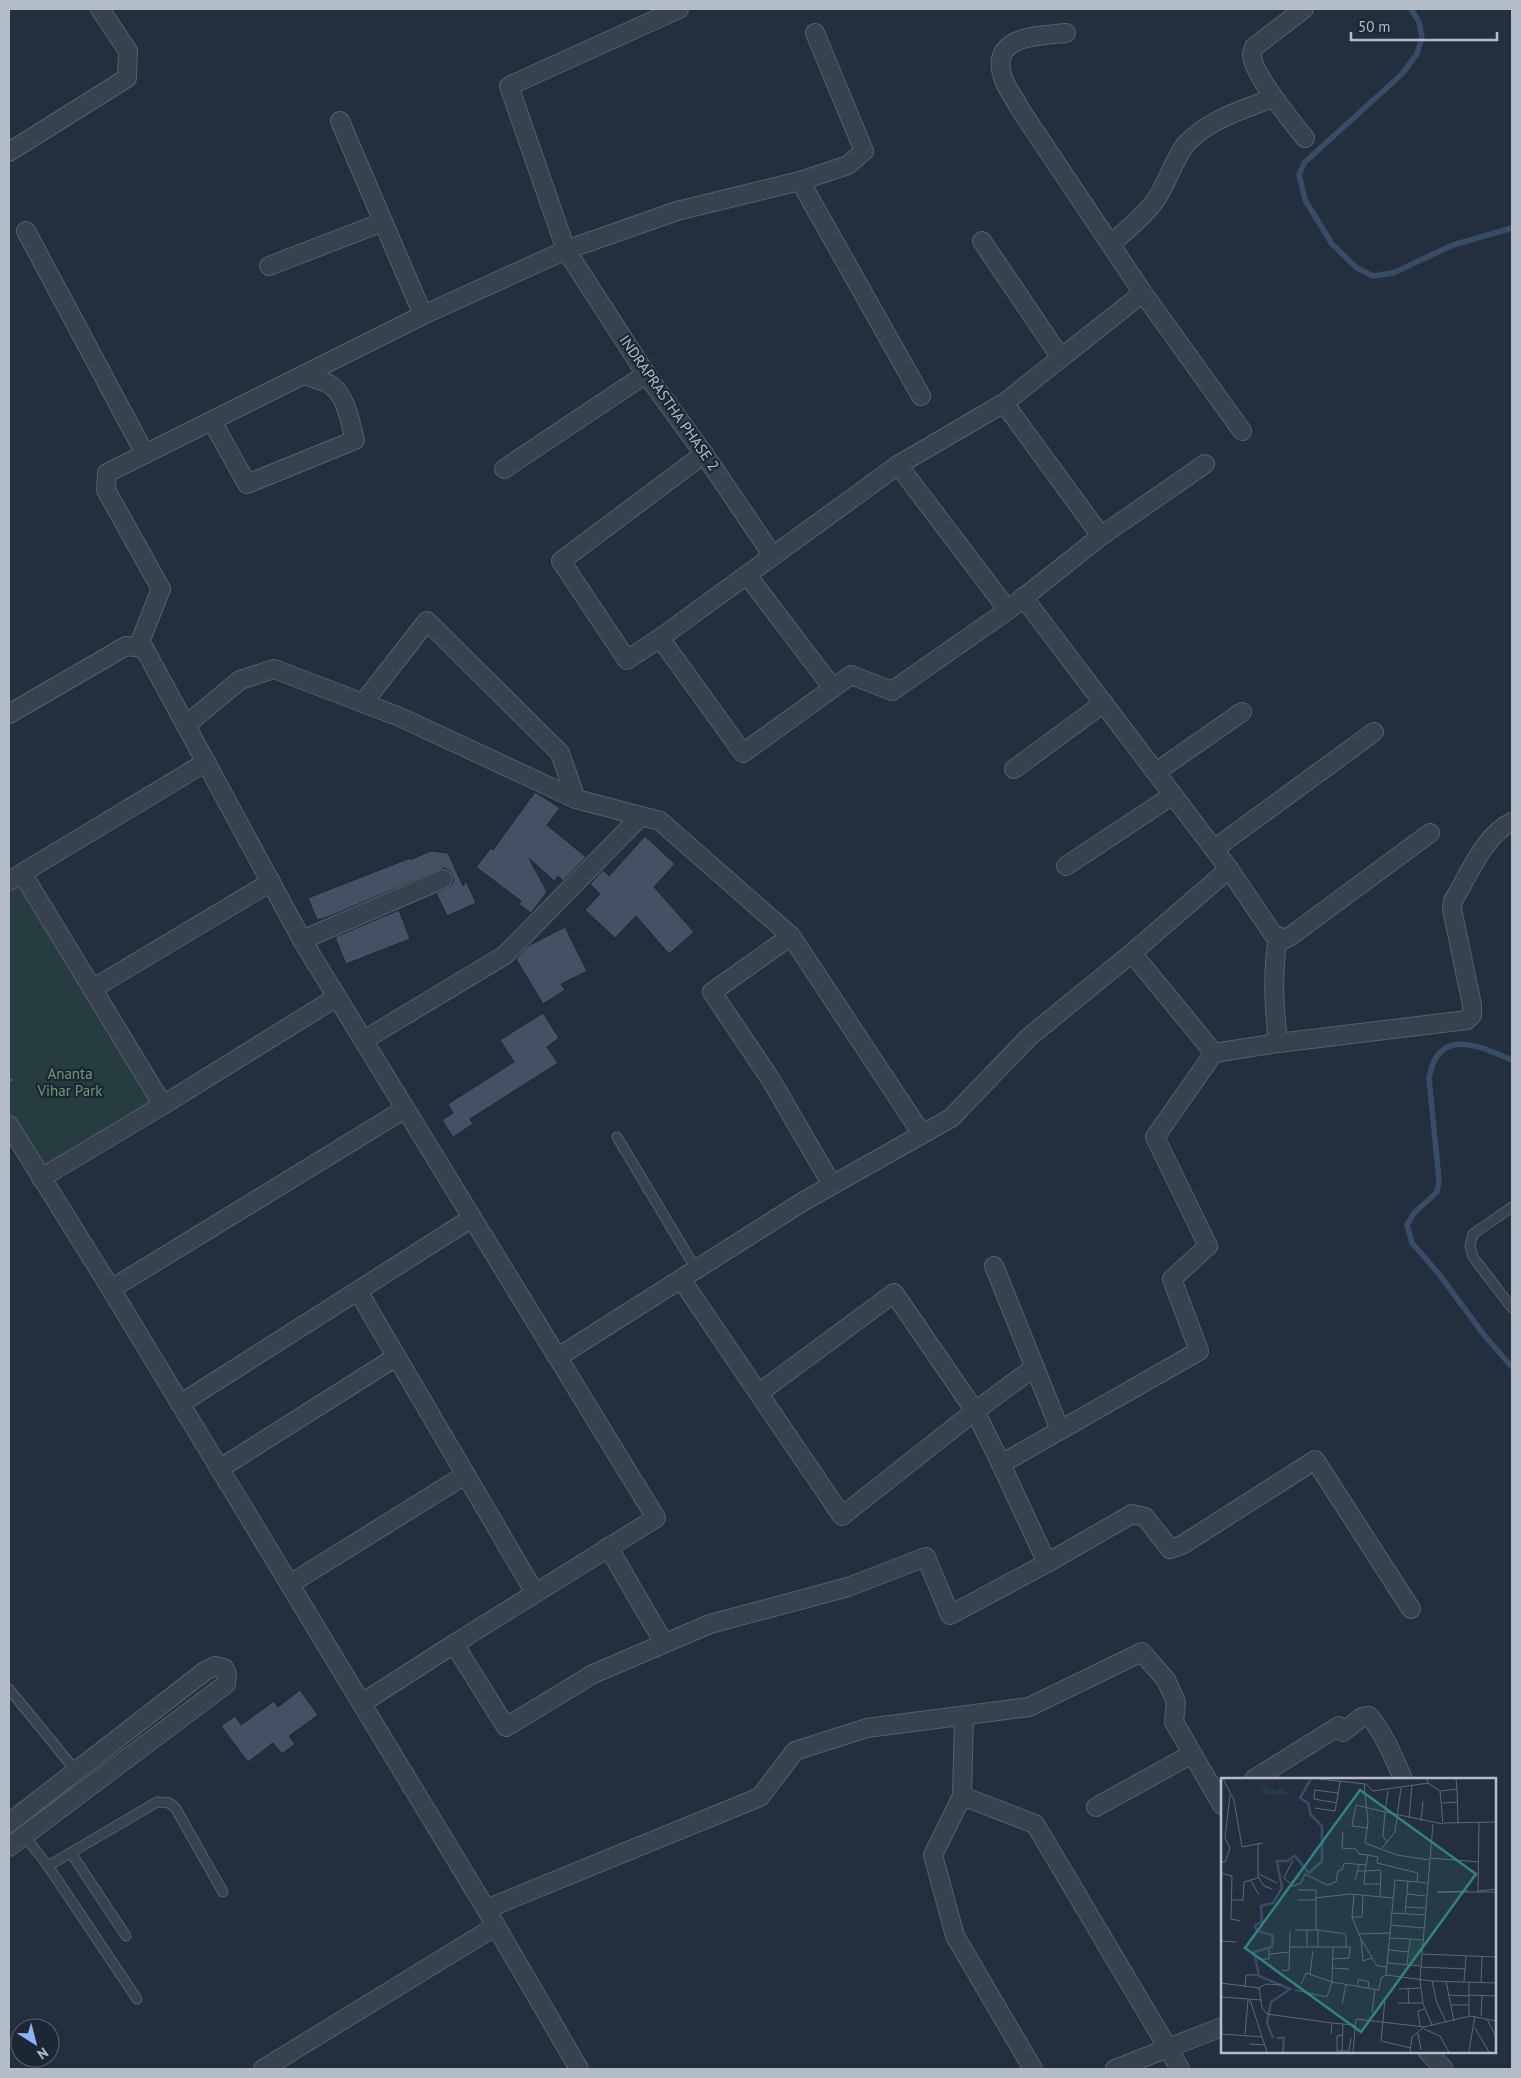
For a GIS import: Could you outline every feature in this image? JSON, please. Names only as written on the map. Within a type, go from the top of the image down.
[{"type":"street","name":"INDRAPRASTHA PHASE 2","points":[[679,9],[509,86],[566,250],[646,374],[704,454],[773,556]]},
{"type":"street","points":[[1304,9],[1254,47],[1252,54],[1254,62],[1273,98],[1305,138]]},
{"type":"street","points":[[9,152],[127,78],[128,51],[105,10]]},
{"type":"street","points":[[138,647],[161,589],[106,490],[107,473],[423,315],[566,250],[677,212],[800,182],[848,165],[864,151],[815,33]]},
{"type":"street","points":[[1066,33],[1024,38],[1011,43],[1004,54],[1000,68],[1004,80],[1020,109],[1143,293],[1242,431]]},
{"type":"street","points":[[1111,244],[1142,216],[1156,199],[1185,146],[1205,127],[1228,115],[1273,98]]},
{"type":"street","points":[[340,121],[423,315]]},
{"type":"street","points":[[800,182],[921,396]]},
{"type":"street","points":[[269,266],[383,222]]},
{"type":"street","points":[[26,231],[145,454]]},
{"type":"street","points":[[982,241],[1060,358]]},
{"type":"street","points":[[704,454],[560,561],[626,660],[660,638],[898,465],[1004,402],[1143,293]]},
{"type":"street","points":[[504,469],[646,374]]},
{"type":"street","points":[[212,421],[247,484],[355,440],[344,402],[337,392],[329,384],[304,375]]},
{"type":"street","points":[[1004,402],[1102,536]]},
{"type":"street","points":[[660,638],[743,753],[851,675],[892,691],[1008,610],[1102,536],[1205,464]]},
{"type":"street","points":[[898,465],[1008,610]]},
{"type":"street","points":[[747,575],[832,687]]},
{"type":"street","points":[[1023,597],[1229,869],[1273,934],[1278,937],[1284,939],[1292,935],[1430,834]]},
{"type":"street","points":[[363,703],[428,621],[560,752],[576,798]]},
{"type":"street","points":[[9,714],[126,646],[144,648],[302,940],[656,1518],[362,1703]]},
{"type":"street","points":[[186,725],[240,680],[274,669],[400,717],[576,798],[660,821],[791,936],[922,1134]]},
{"type":"street","points":[[1014,769],[1104,703]]},
{"type":"street","points":[[1156,772],[1242,712]]},
{"type":"street","points":[[1214,849],[1374,732]]},
{"type":"street","points":[[162,1104],[92,989],[15,877],[206,762]]},
{"type":"street","points":[[1066,866],[1173,794]]},
{"type":"street","points":[[364,1040],[505,955],[641,816]]},
{"type":"street","points":[[1001,1464],[1199,1350],[1172,1278],[1208,1246],[1155,1136],[1214,1053],[1278,1043],[1467,1020],[1472,1015],[1472,1005],[1452,909],[1453,901],[1492,836],[1501,827],[1512,822]]},
{"type":"street","points":[[558,1357],[832,1185],[951,1118],[1029,1038],[1132,953],[1229,869]]},
{"type":"street","points":[[302,940],[443,880]]},
{"type":"street","points":[[92,989],[271,882]]},
{"type":"street","points":[[791,936],[712,992],[771,1080],[832,1185]]},
{"type":"street","points":[[1278,937],[1273,964],[1272,990],[1278,1043]]},
{"type":"street","points":[[1132,953],[1214,1053]]},
{"type":"street","points":[[41,1178],[337,997]]},
{"type":"street","points":[[111,1289],[406,1109]]},
{"type":"street","points":[[9,1125],[111,1289],[362,1703],[486,1909],[579,2069]]},
{"type":"street","points":[[180,1404],[472,1218]]},
{"type":"street","points":[[994,1266],[1060,1430]]},
{"type":"street","points":[[689,1274],[759,1393],[842,1516],[975,1411],[1035,1367]]},
{"type":"street","points":[[358,1291],[535,1593]]},
{"type":"street","points":[[759,1393],[894,1293],[975,1411],[1047,1563]]},
{"type":"street","points":[[219,1469],[396,1357]]},
{"type":"street","points":[[454,1644],[506,1727],[593,1674],[710,1624],[848,1587],[926,1557],[950,1615],[1047,1563],[1132,1514],[1145,1517],[1170,1549],[1182,1545],[1316,1460],[1411,1609]]},
{"type":"street","points":[[290,1584],[466,1475]]},
{"type":"street","points":[[608,1548],[664,1643]]},
{"type":"street","points":[[486,1909],[760,1797],[795,1751],[867,1728],[1029,1707],[1142,1652],[1166,1680],[1176,1702],[1174,1722],[1221,1801]]},
{"type":"street","points":[[9,1823],[204,1671],[215,1666],[224,1668],[226,1684],[9,1847]]},
{"type":"street","points":[[964,1716],[962,1796],[933,1855],[954,1936],[1033,2069]]},
{"type":"street","points":[[1256,1778],[1339,1726],[1343,1732],[1362,1717],[1369,1716],[1395,1760],[1402,1778]]},
{"type":"street","points":[[1096,1807],[1192,1754]]},
{"type":"street","points":[[962,1796],[1035,1824],[1180,2069]]},
{"type":"street","points":[[263,2069],[496,1926]]},
{"type":"street","points":[[1115,2069],[1221,2027]]},
{"type":"street","points":[[1429,2053],[1444,2069]]},
{"type":"lane","points":[[617,1137],[689,1274]]},
{"type":"lane","points":[[1512,1207],[1473,1234],[1470,1246],[1472,1257],[1512,1308]]},
{"type":"lane","points":[[9,1689],[76,1771]]},
{"type":"lane","points":[[48,1866],[157,1802],[172,1803],[223,1892]]},
{"type":"lane","points":[[24,1835],[48,1866],[137,1999]]},
{"type":"lane","points":[[71,1852],[126,1936]]},
{"type":"path","points":[[9,1081],[16,1077]]},
{"type":"green space","name":"Ananta Vihar Park","points":[[21,875],[153,1104],[42,1173],[9,1121],[9,882]]},
{"type":"building","points":[[535,792],[560,808],[547,825],[586,857],[563,881],[558,876],[554,881],[529,858],[547,892],[531,913],[519,904],[521,901],[476,867],[491,848],[493,850]]},
{"type":"building","points":[[645,836],[675,864],[654,887],[694,932],[669,954],[636,916],[615,938],[585,910],[600,894],[590,884],[603,870],[609,876]]},
{"type":"building","points":[[431,851],[448,853],[463,886],[466,881],[476,903],[447,916],[436,893],[451,886],[454,880],[450,871],[444,868],[317,920],[308,898]]},
{"type":"building","points":[[399,910],[410,939],[346,964],[335,937]]},
{"type":"building","points":[[565,927],[587,971],[561,984],[565,990],[543,1004],[516,959],[528,946]]},
{"type":"building","points":[[543,1013],[559,1038],[547,1047],[558,1063],[470,1119],[473,1124],[453,1137],[442,1120],[453,1113],[448,1104],[514,1062],[500,1040]]},
{"type":"building","points":[[300,1690],[318,1715],[289,1736],[295,1744],[282,1754],[273,1743],[248,1762],[221,1726],[235,1716],[241,1725],[274,1701],[278,1707]]},
{"type":"waterway","points":[[1411,9],[1419,22],[1422,37],[1417,54],[1402,74],[1305,162],[1299,174],[1305,200],[1332,244],[1357,268],[1373,276],[1393,273],[1453,245],[1512,228]]},
{"type":"waterway","points":[[1512,1060],[1474,1046],[1462,1044],[1451,1046],[1441,1051],[1434,1062],[1429,1078],[1439,1180],[1437,1192],[1414,1213],[1407,1225],[1412,1243],[1439,1274],[1484,1335],[1512,1367]]}]
